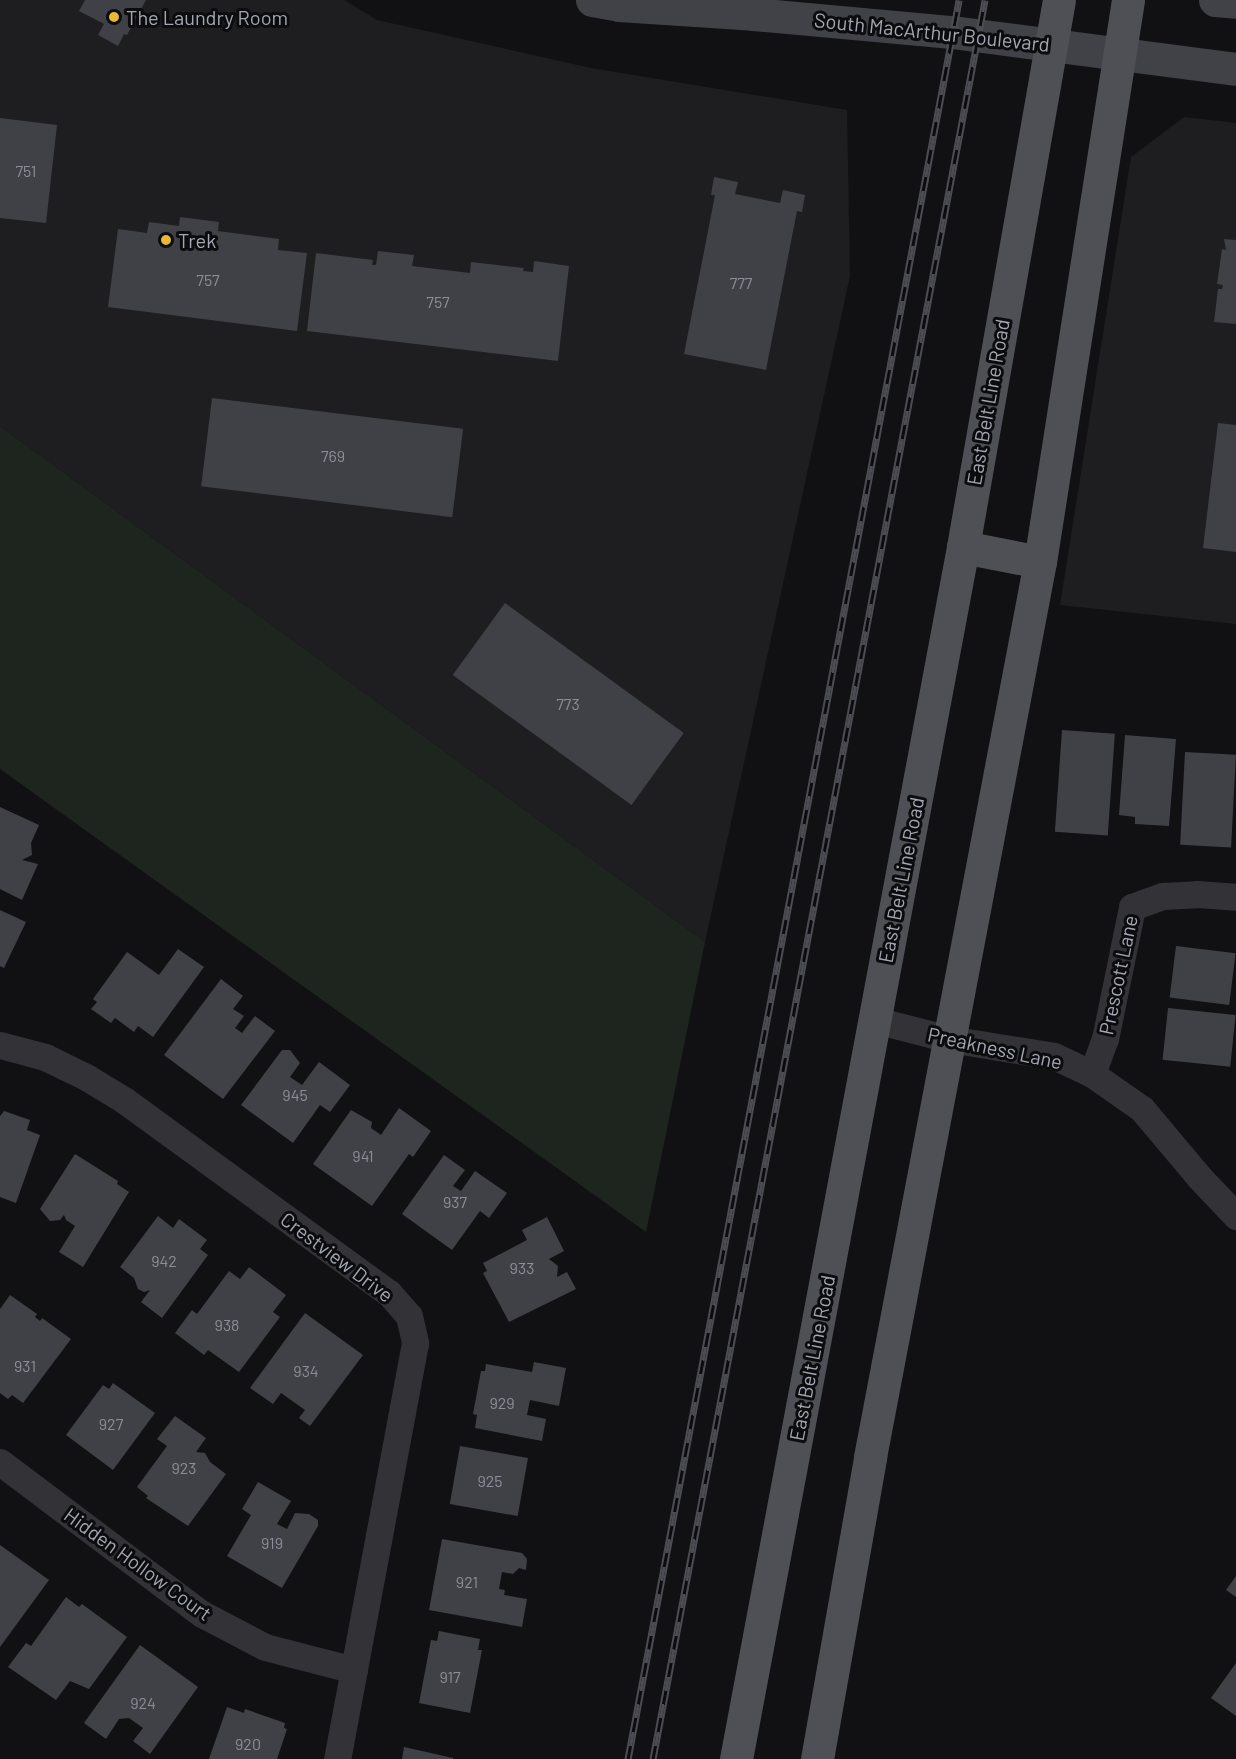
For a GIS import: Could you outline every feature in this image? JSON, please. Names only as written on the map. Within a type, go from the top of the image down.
[{"type":"main road","name":"South MacArthur Boulevard","points":[[592,0],[619,5],[826,20],[1118,53],[1236,69]]},
{"type":"main road","name":"East Belt Line Road","points":[[736,1759],[963,547],[1059,0]]},
{"type":"main road","points":[[817,1759],[872,1445],[1040,562],[1128,0]]},
{"type":"main road","points":[[1215,0],[1236,2]]},
{"type":"main road","points":[[963,547],[1040,562]]},
{"type":"street","name":"Prescott Lane","points":[[1092,1074],[1105,1039],[1132,906],[1163,896],[1197,894],[1236,897]]},
{"type":"street","name":"Preakness Lane","points":[[875,1020],[949,1038],[1054,1056],[1092,1074],[1142,1109],[1236,1216]]},
{"type":"street","name":"Crestview Drive","points":[[0,1045],[45,1057],[86,1077],[124,1100],[389,1293],[409,1316],[415,1343],[337,1759]]},
{"type":"street","name":"Hidden Hollow Court","points":[[0,1462],[202,1614],[265,1647],[354,1670]]},
{"type":"shaded area","points":[[0,0],[344,0],[377,20],[591,68],[847,110],[850,276],[705,942],[0,426]]},
{"type":"shaded area","points":[[1184,117],[1236,123],[1236,624],[1060,605],[1131,157]]},
{"type":"shaded area","points":[[0,426],[705,942],[646,1232],[0,769]]},
{"type":"building","name":"The Laundry Room","points":[[85,0],[146,0],[127,35],[124,34],[118,46],[98,35],[104,24],[79,11]]},
{"type":"building","points":[[0,118],[57,125],[46,223],[0,218]]},
{"type":"building","points":[[714,177],[738,182],[735,194],[780,203],[783,190],[805,195],[802,212],[797,211],[766,370],[684,354],[715,195],[711,195]]},
{"type":"building","points":[[180,217],[219,222],[218,231],[279,239],[278,250],[307,253],[297,331],[108,307],[118,229],[147,233],[149,222],[179,226]]},
{"type":"building","points":[[1224,239],[1236,240],[1236,324],[1214,322],[1218,289],[1222,289],[1223,285],[1217,284],[1222,249],[1226,250]]},
{"type":"building","points":[[378,251],[414,255],[412,266],[470,273],[471,262],[524,268],[523,271],[533,272],[534,261],[569,266],[558,361],[307,331],[316,253],[373,260],[372,265],[376,265]]},
{"type":"building","points":[[212,398],[463,429],[452,517],[201,486]]},
{"type":"building","points":[[1218,423],[1236,425],[1236,552],[1203,548]]},
{"type":"building","points":[[505,603],[684,733],[631,805],[453,675]]},
{"type":"building","points":[[1062,730],[1115,734],[1108,835],[1055,832]]},
{"type":"building","points":[[1125,735],[1176,739],[1169,826],[1135,824],[1135,817],[1119,815]]},
{"type":"building","points":[[1185,752],[1236,755],[1231,848],[1180,845]]},
{"type":"building","points":[[0,807],[39,825],[31,843],[32,855],[22,860],[38,864],[22,900],[0,889]]},
{"type":"building","points":[[0,910],[26,922],[4,968],[0,966]]},
{"type":"building","points":[[1176,946],[1236,953],[1229,1005],[1170,998]]},
{"type":"building","points":[[178,949],[204,967],[153,1037],[138,1026],[134,1032],[115,1018],[111,1023],[91,1009],[97,1002],[93,999],[127,952],[159,975]]},
{"type":"building","points":[[221,979],[243,996],[233,1009],[244,1016],[235,1028],[242,1033],[255,1016],[275,1031],[223,1099],[164,1055]]},
{"type":"building","points":[[1168,1008],[1236,1015],[1230,1067],[1163,1060]]},
{"type":"building","points":[[282,1050],[290,1050],[300,1063],[290,1077],[302,1085],[319,1062],[350,1085],[330,1112],[320,1105],[293,1143],[241,1105]]},
{"type":"building","points":[[399,1108],[431,1131],[413,1157],[409,1154],[372,1206],[313,1164],[351,1110],[372,1122],[371,1128],[381,1135]]},
{"type":"building","points":[[4,1111],[30,1120],[27,1130],[40,1135],[16,1203],[0,1197],[0,1116]]},
{"type":"building","points":[[75,1154],[118,1181],[117,1184],[129,1192],[83,1267],[59,1252],[75,1226],[66,1220],[64,1215],[60,1220],[50,1221],[40,1209]]},
{"type":"building","points":[[444,1155],[465,1170],[453,1186],[461,1191],[475,1171],[507,1193],[489,1218],[480,1211],[452,1250],[402,1214]]},
{"type":"building","points":[[158,1216],[173,1228],[179,1219],[207,1240],[200,1249],[208,1255],[162,1318],[141,1302],[150,1290],[144,1292],[138,1289],[134,1278],[120,1267]]},
{"type":"building","points":[[547,1217],[564,1251],[549,1259],[558,1266],[557,1277],[567,1272],[576,1289],[509,1322],[483,1273],[487,1271],[483,1263],[527,1240],[522,1230]]},
{"type":"building","points":[[249,1267],[286,1295],[273,1312],[280,1317],[239,1372],[208,1350],[204,1355],[175,1333],[192,1310],[197,1314],[229,1271],[240,1279]]},
{"type":"building","points":[[10,1295],[37,1314],[35,1317],[40,1321],[42,1318],[71,1339],[23,1403],[12,1395],[8,1399],[0,1393],[0,1309]]},
{"type":"building","points":[[305,1313],[363,1355],[310,1426],[299,1418],[305,1410],[281,1393],[273,1404],[250,1388]]},
{"type":"building","points":[[534,1362],[566,1368],[559,1406],[530,1400],[527,1415],[546,1419],[542,1441],[475,1428],[477,1415],[473,1414],[481,1371],[485,1371],[486,1364],[532,1372]]},
{"type":"building","points":[[113,1383],[155,1413],[113,1470],[66,1435],[103,1385],[109,1389]]},
{"type":"building","points":[[175,1416],[206,1438],[196,1452],[205,1453],[210,1462],[226,1474],[188,1526],[146,1498],[148,1496],[137,1487],[167,1446],[157,1439]]},
{"type":"building","points":[[460,1446],[528,1458],[518,1516],[450,1504]]},
{"type":"building","points":[[258,1482],[291,1501],[277,1524],[287,1529],[295,1513],[309,1514],[318,1520],[318,1526],[282,1588],[227,1556],[251,1515],[242,1509]]},
{"type":"building","points":[[442,1539],[522,1553],[527,1559],[526,1570],[519,1568],[513,1574],[502,1572],[499,1589],[505,1590],[504,1595],[527,1599],[522,1627],[429,1610]]},
{"type":"building","points":[[0,1545],[49,1580],[0,1647]]},
{"type":"building","points":[[1236,1576],[1236,1597],[1226,1590]]},
{"type":"building","points":[[66,1597],[79,1607],[82,1604],[127,1637],[89,1689],[70,1681],[56,1700],[8,1667],[26,1643],[31,1646]]},
{"type":"building","points":[[439,1631],[480,1639],[478,1650],[482,1650],[470,1713],[419,1703],[431,1640],[437,1641]]},
{"type":"building","points":[[140,1645],[198,1687],[150,1754],[133,1741],[143,1728],[129,1718],[119,1719],[106,1739],[84,1723]]},
{"type":"building","points":[[1236,1663],[1236,1716],[1211,1698]]},
{"type":"building","points":[[227,1707],[244,1713],[245,1709],[285,1723],[284,1728],[287,1729],[277,1759],[209,1759]]},
{"type":"building","points":[[404,1747],[453,1758],[453,1759],[402,1759]]},
{"type":"railway","points":[[628,1759],[959,0]]},
{"type":"railway","points":[[653,1759],[985,0]]},
{"type":"place","name":"The Laundry Room","points":[[114,17]]},
{"type":"place","name":"Trek","points":[[166,240]]}]
